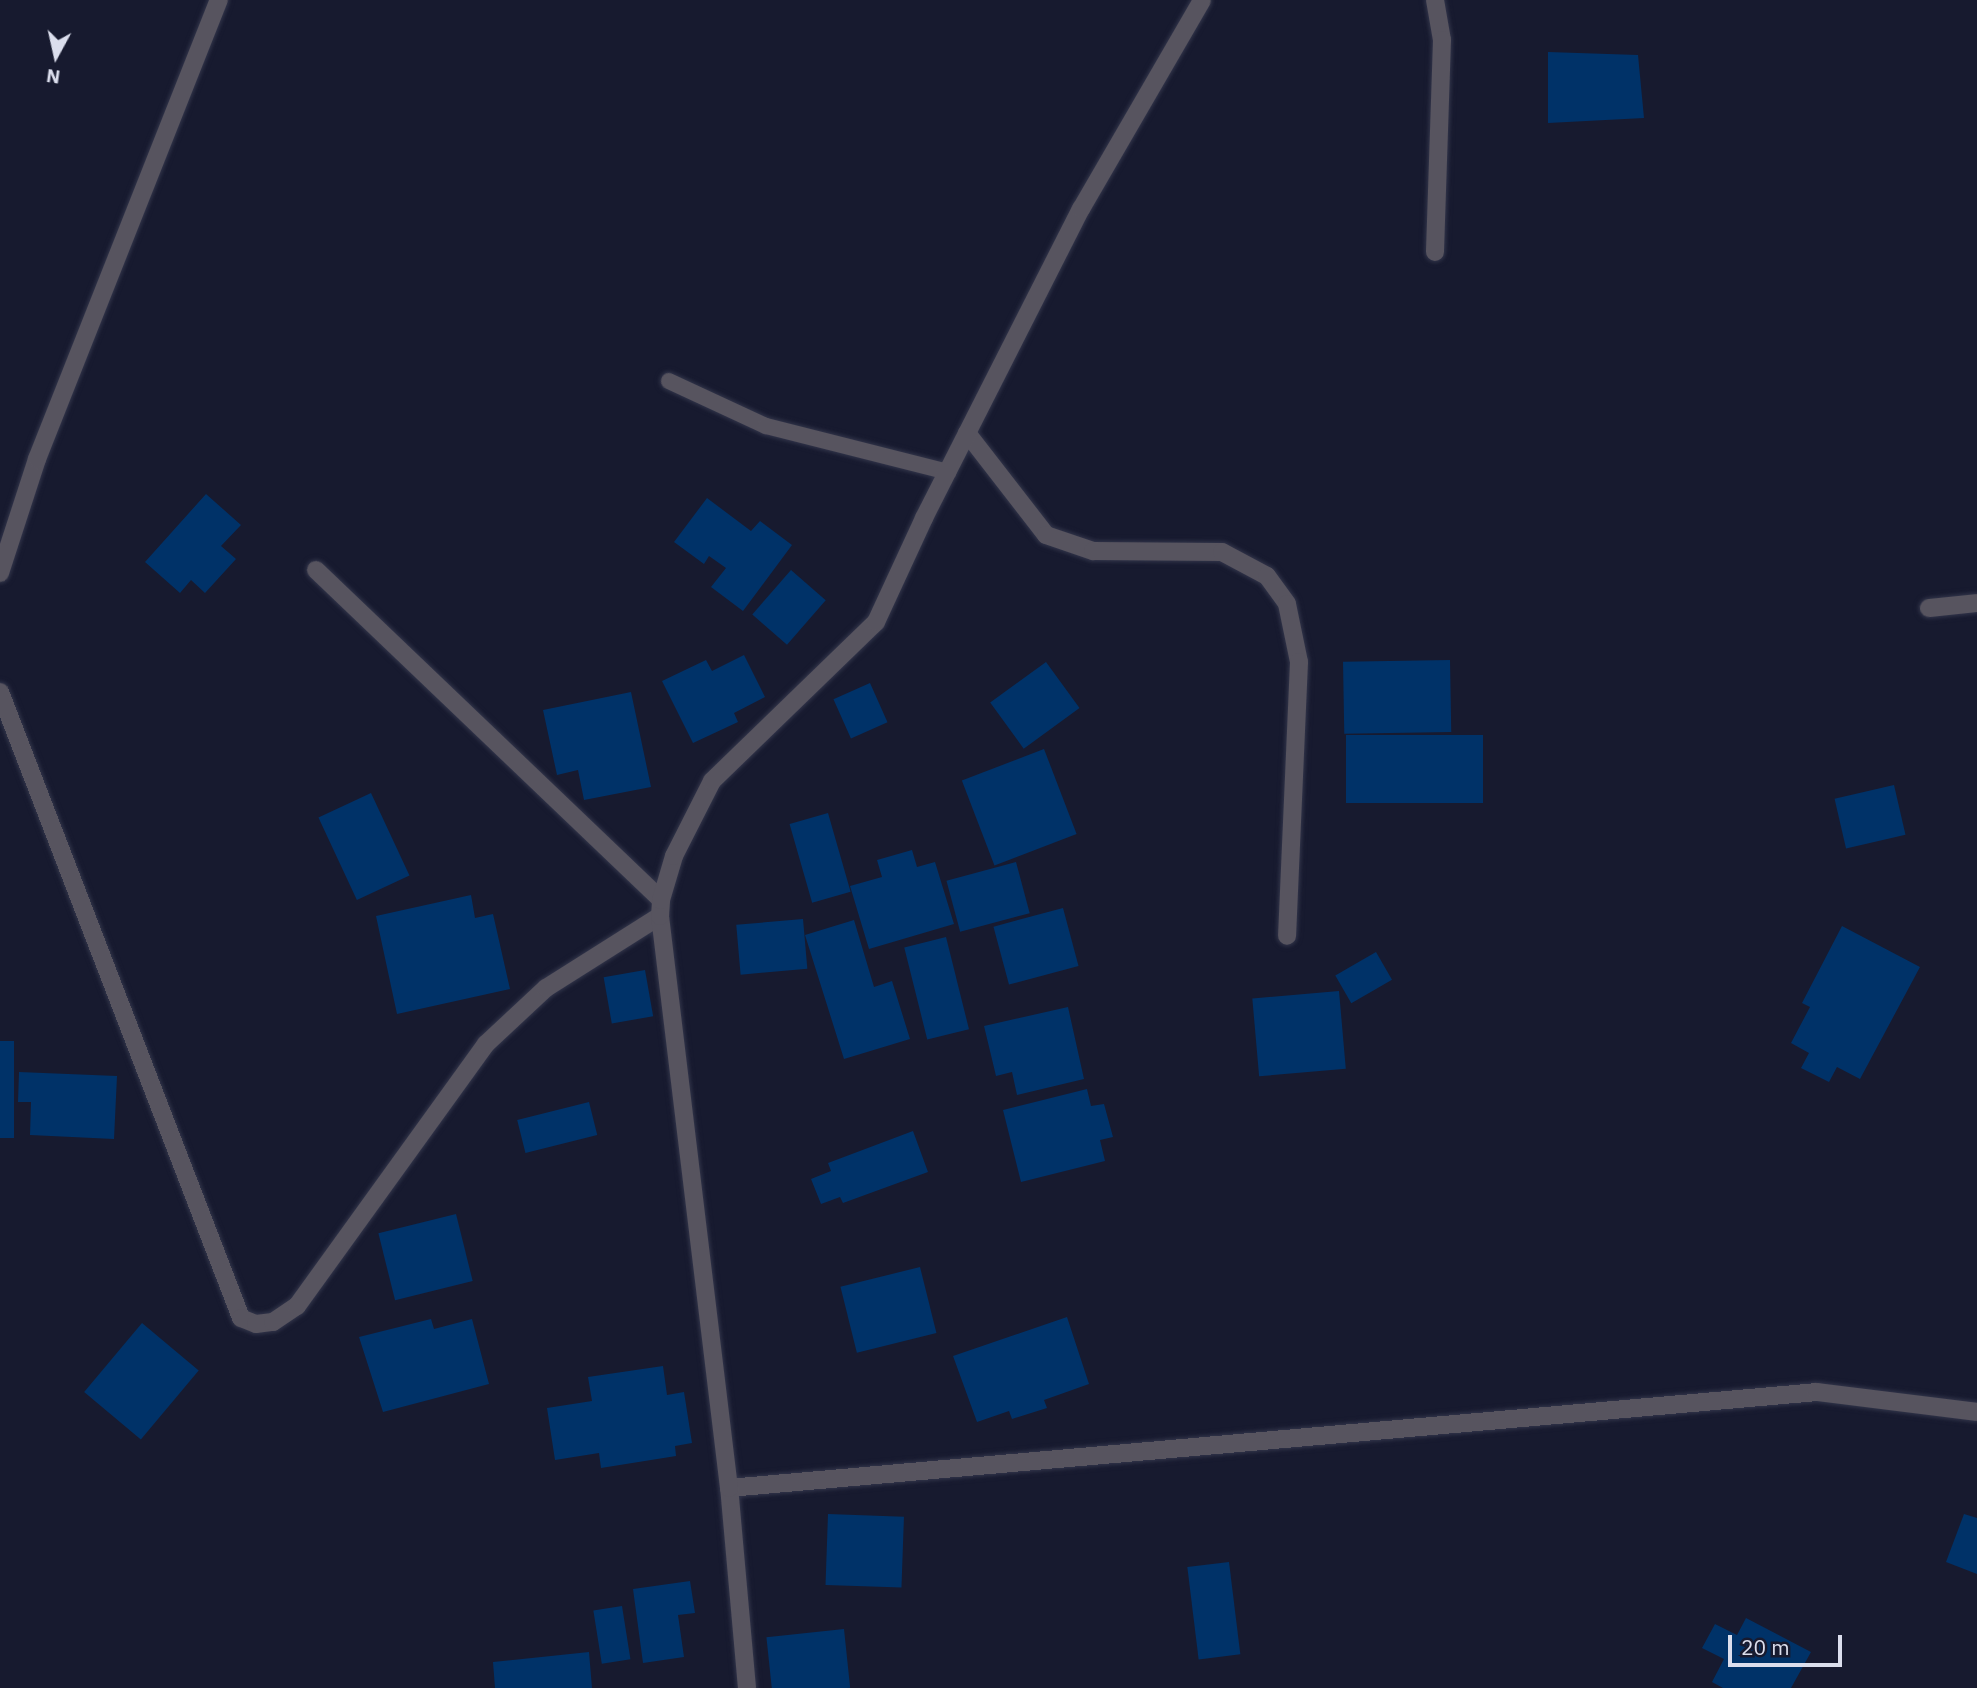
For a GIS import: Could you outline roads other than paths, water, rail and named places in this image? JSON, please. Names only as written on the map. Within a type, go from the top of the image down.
[{"type":"street","points":[[0,573],[37,459],[219,0]]},
{"type":"street","points":[[747,1688],[729,1488],[661,908],[674,856],[712,781],[876,622],[967,433],[1081,209],[1202,0]]},
{"type":"street","points":[[1435,0],[1442,40],[1435,252]]},
{"type":"street","points":[[967,433],[1046,535],[1093,551],[1222,552],[1267,576],[1287,604],[1299,662],[1287,936]]},
{"type":"street","points":[[316,570],[661,908]]},
{"type":"street","points":[[1929,608],[1977,603]]},
{"type":"street","points":[[0,692],[241,1318],[256,1324],[273,1322],[297,1306],[486,1044],[546,988],[661,908]]},
{"type":"street","points":[[729,1488],[1816,1391],[1977,1412]]},
{"type":"lane","points":[[669,381],[766,426],[948,472]]}]
